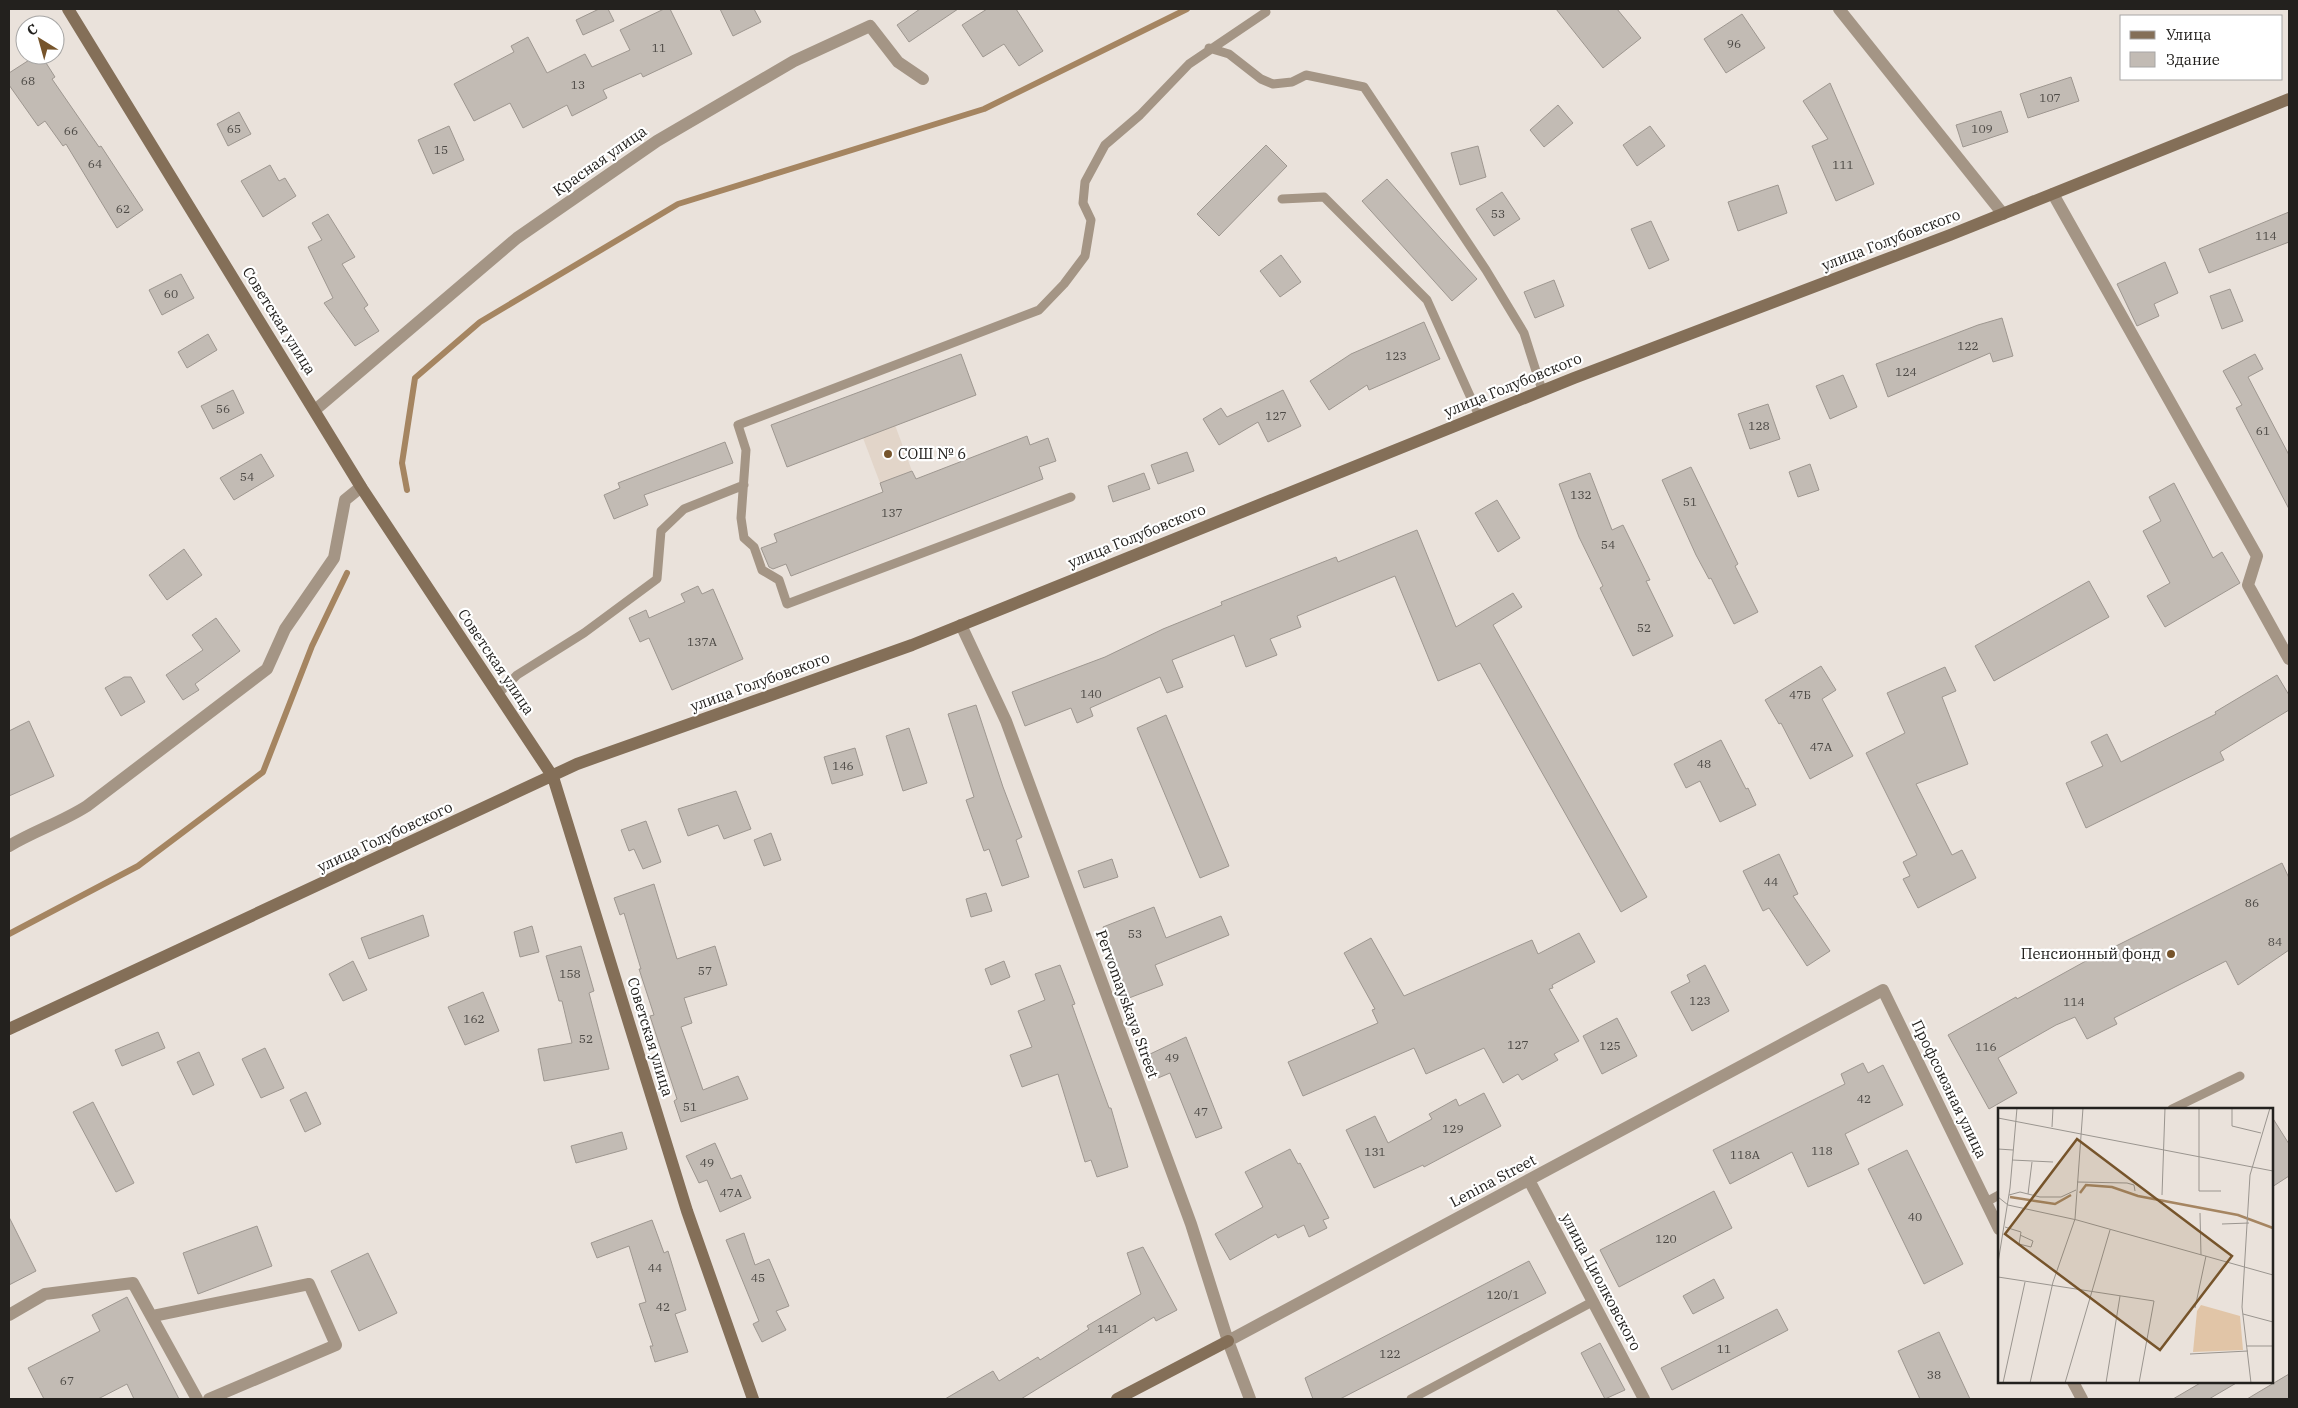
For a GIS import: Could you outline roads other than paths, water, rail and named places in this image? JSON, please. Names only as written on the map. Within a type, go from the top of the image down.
[{"type":"street","name":"Советская улица","points":[[68,9],[361,487],[553,777],[687,1211],[753,1399]]},
{"type":"street","points":[[1838,9],[2003,214]]},
{"type":"street","name":"Красная улица","points":[[315,410],[517,238],[657,141],[794,61],[870,26],[898,62],[923,80]]},
{"type":"street","name":"улица Голубовского","points":[[9,1029],[553,777],[577,764],[809,682],[961,625],[1542,390],[2003,214],[2289,99]]},
{"type":"street","points":[[2053,194],[2257,556],[2248,586],[2289,659]]},
{"type":"street","points":[[9,846],[32,832],[66,819],[86,806],[267,669],[285,629],[334,558],[345,500],[361,487]]},
{"type":"street","name":"Pervomayskaya Street","points":[[961,625],[1006,721],[1191,1224],[1228,1341],[1250,1399]]},
{"type":"street","name":"Lenina Street","points":[[1117,1399],[1884,990]]},
{"type":"street","name":"Профсоюзная улица","points":[[1884,990],[1998,1227]]},
{"type":"street","name":"улица Циолковского","points":[[1529,1180],[1644,1399]]},
{"type":"street","points":[[9,1315],[45,1294],[133,1282],[197,1399]]},
{"type":"street","points":[[153,1316],[309,1284],[336,1345],[209,1399]]},
{"type":"street","points":[[2074,1383],[2082,1399]]},
{"type":"lane","points":[[1071,496],[787,604],[779,580],[762,570],[754,547],[744,538],[741,518],[746,450],[738,425],[1039,310],[1064,284],[1085,256],[1091,220],[1084,203],[1085,182],[1105,145],[1140,114],[1189,64],[1210,48],[1266,12]]},
{"type":"lane","points":[[1210,48],[1229,54],[1261,79],[1273,84],[1292,82],[1306,75],[1364,87],[1486,270],[1524,333],[1542,390]]},
{"type":"lane","points":[[1282,199],[1324,197],[1427,300],[1479,416]]},
{"type":"lane","points":[[498,694],[517,675],[584,633],[657,579],[660,531],[684,509],[744,485]]},
{"type":"lane","points":[[2174,1108],[2240,1076]]},
{"type":"lane","points":[[1986,1202],[1998,1196]]},
{"type":"lane","points":[[1412,1399],[1594,1301]]},
{"type":"waterway","points":[[407,490],[402,463],[415,378],[480,322],[678,204],[984,109],[1187,9]]},
{"type":"waterway","points":[[9,934],[138,866],[263,772],[312,646],[347,573]]},
{"type":"place","name":"СОШ № 6","points":[[888,454]]},
{"type":"place","name":"Пенсионный фонд","points":[[2171,954]]}]
